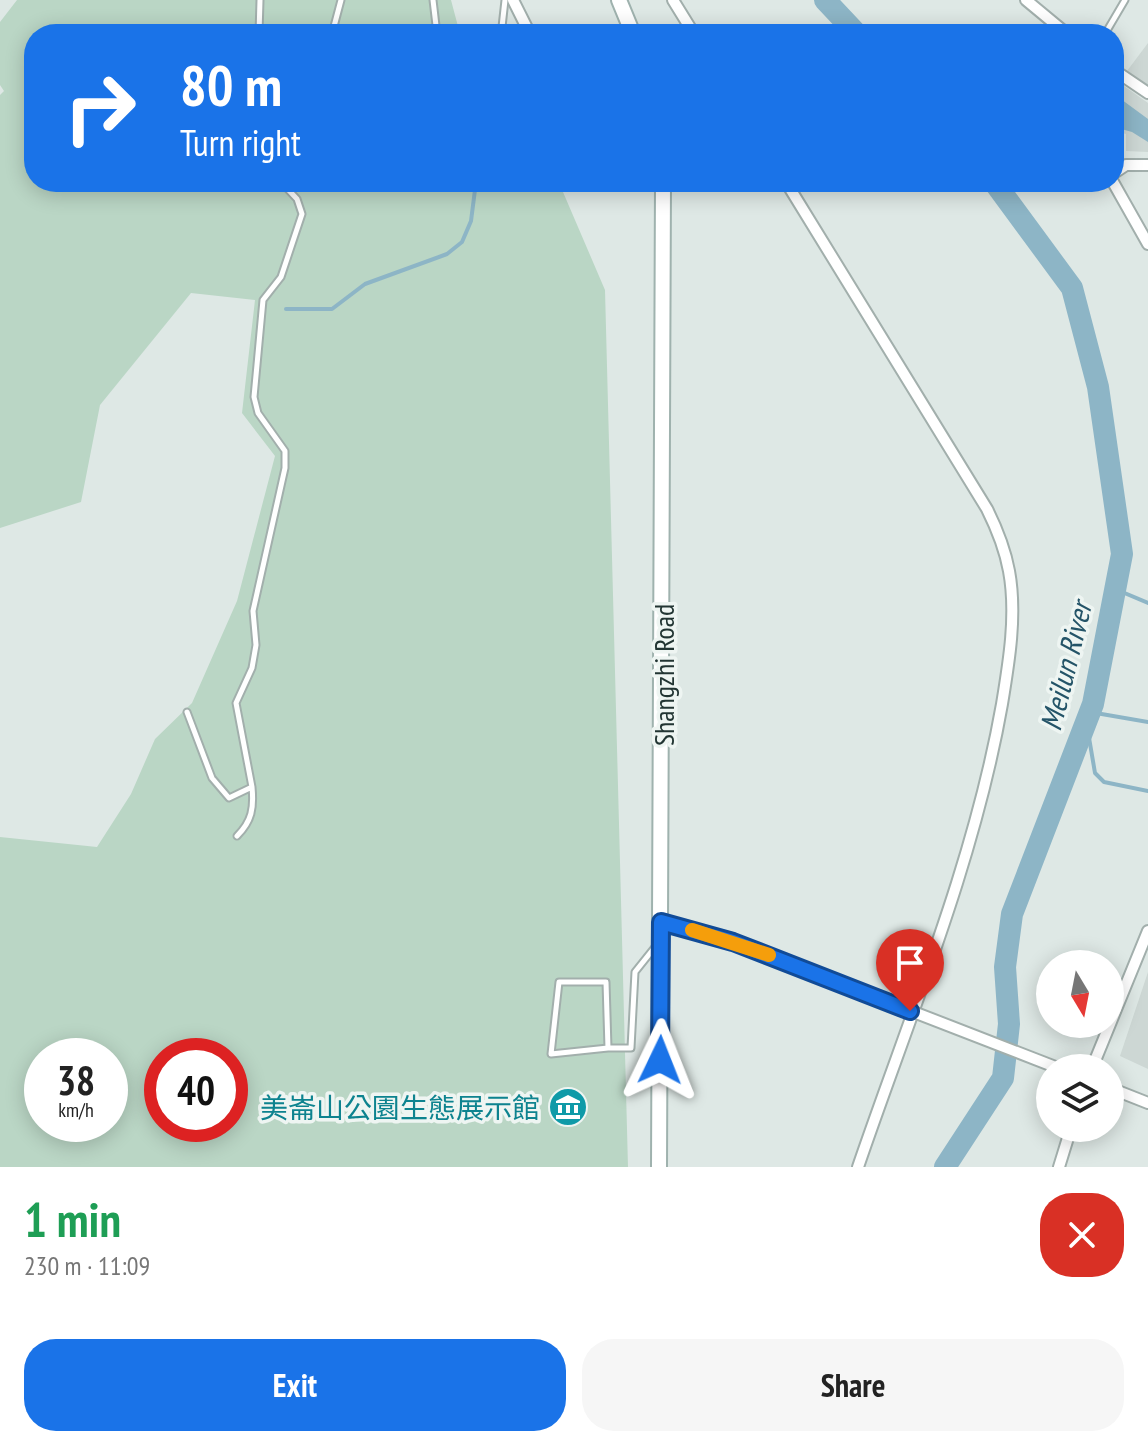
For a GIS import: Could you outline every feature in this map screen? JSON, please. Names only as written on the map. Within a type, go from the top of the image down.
[{"type":"street","points":[[513,0],[525,24]]},
{"type":"street","points":[[619,0],[629,24]]},
{"type":"street","points":[[673,0],[688,24]]},
{"type":"street","points":[[1031,2],[1056,24]]},
{"type":"street","points":[[1124,77],[1148,93]]},
{"type":"street","points":[[1124,166],[1148,165]]},
{"type":"street","name":"Shangzhi Road","points":[[659,1167],[663,192]]},
{"type":"street","points":[[792,192],[987,509],[1010,573],[1010,646],[983,793],[933,951],[858,1167]]},
{"type":"street","points":[[1119,192],[1148,244]]},
{"type":"street","points":[[661,922],[733,942],[1036,1059]]},
{"type":"street","points":[[1124,990],[1148,931]]},
{"type":"street","points":[[1124,1094],[1148,1103]]},
{"type":"street","points":[[1059,1167],[1067,1142]]},
{"type":"lane","points":[[259,24],[260,0]]},
{"type":"lane","points":[[335,24],[341,0]]},
{"type":"lane","points":[[433,0],[436,24]]},
{"type":"lane","points":[[502,24],[505,0]]},
{"type":"lane","points":[[1111,24],[1125,0]]},
{"type":"lane","points":[[237,836],[247,826],[254,807],[236,703],[252,668],[256,645],[253,611],[285,460],[285,451],[258,413],[254,397],[263,300],[281,277],[302,214],[297,199],[290,192]]},
{"type":"lane","points":[[187,712],[212,778],[229,798],[252,787]]},
{"type":"lane","points":[[608,1048],[606,982],[559,982],[551,1054],[631,1048],[635,972],[660,940]]},
{"type":"shaded area","points":[[1148,43],[1148,85],[1127,71]]},
{"type":"shaded area","points":[[1124,86],[1148,103],[1148,152],[1126,151]]},
{"type":"shaded area","points":[[1148,972],[1148,1069],[1121,1054]]},
{"type":"green space","points":[[17,0],[451,0],[457,24],[24,24],[24,192],[563,192],[605,290],[628,1167],[0,1167],[0,837],[97,847],[131,794],[155,739],[192,703],[237,601],[275,456],[242,413],[255,300],[191,293],[100,405],[81,502],[0,528],[0,95],[4,91],[0,85],[0,22]]},
{"type":"water","points":[[1124,101],[1148,119],[1148,142],[1124,130]]},
{"type":"waterway","name":"Meilun River","points":[[825,0],[848,24]]},
{"type":"waterway","points":[[286,309],[332,309],[365,284],[447,254],[462,242],[471,221],[475,192]]},
{"type":"waterway","name":"Meilun River","points":[[945,1167],[1003,1078],[1009,1024],[1005,967],[1012,914],[1093,704],[1122,554],[1098,387],[1072,288],[1001,192]]},
{"type":"waterway","points":[[1115,589],[1148,603]]},
{"type":"waterway","points":[[1090,712],[1148,722]]},
{"type":"waterway","points":[[1086,720],[1095,773],[1104,782],[1148,791]]},
{"type":"slow traffic","points":[[692,930],[769,955]]},
{"type":"place","name":"美崙山公園生態展示館","points":[[568,1107]]},
{"type":"route","points":[[660,1060],[661,922],[733,942],[910,1011]]}]
